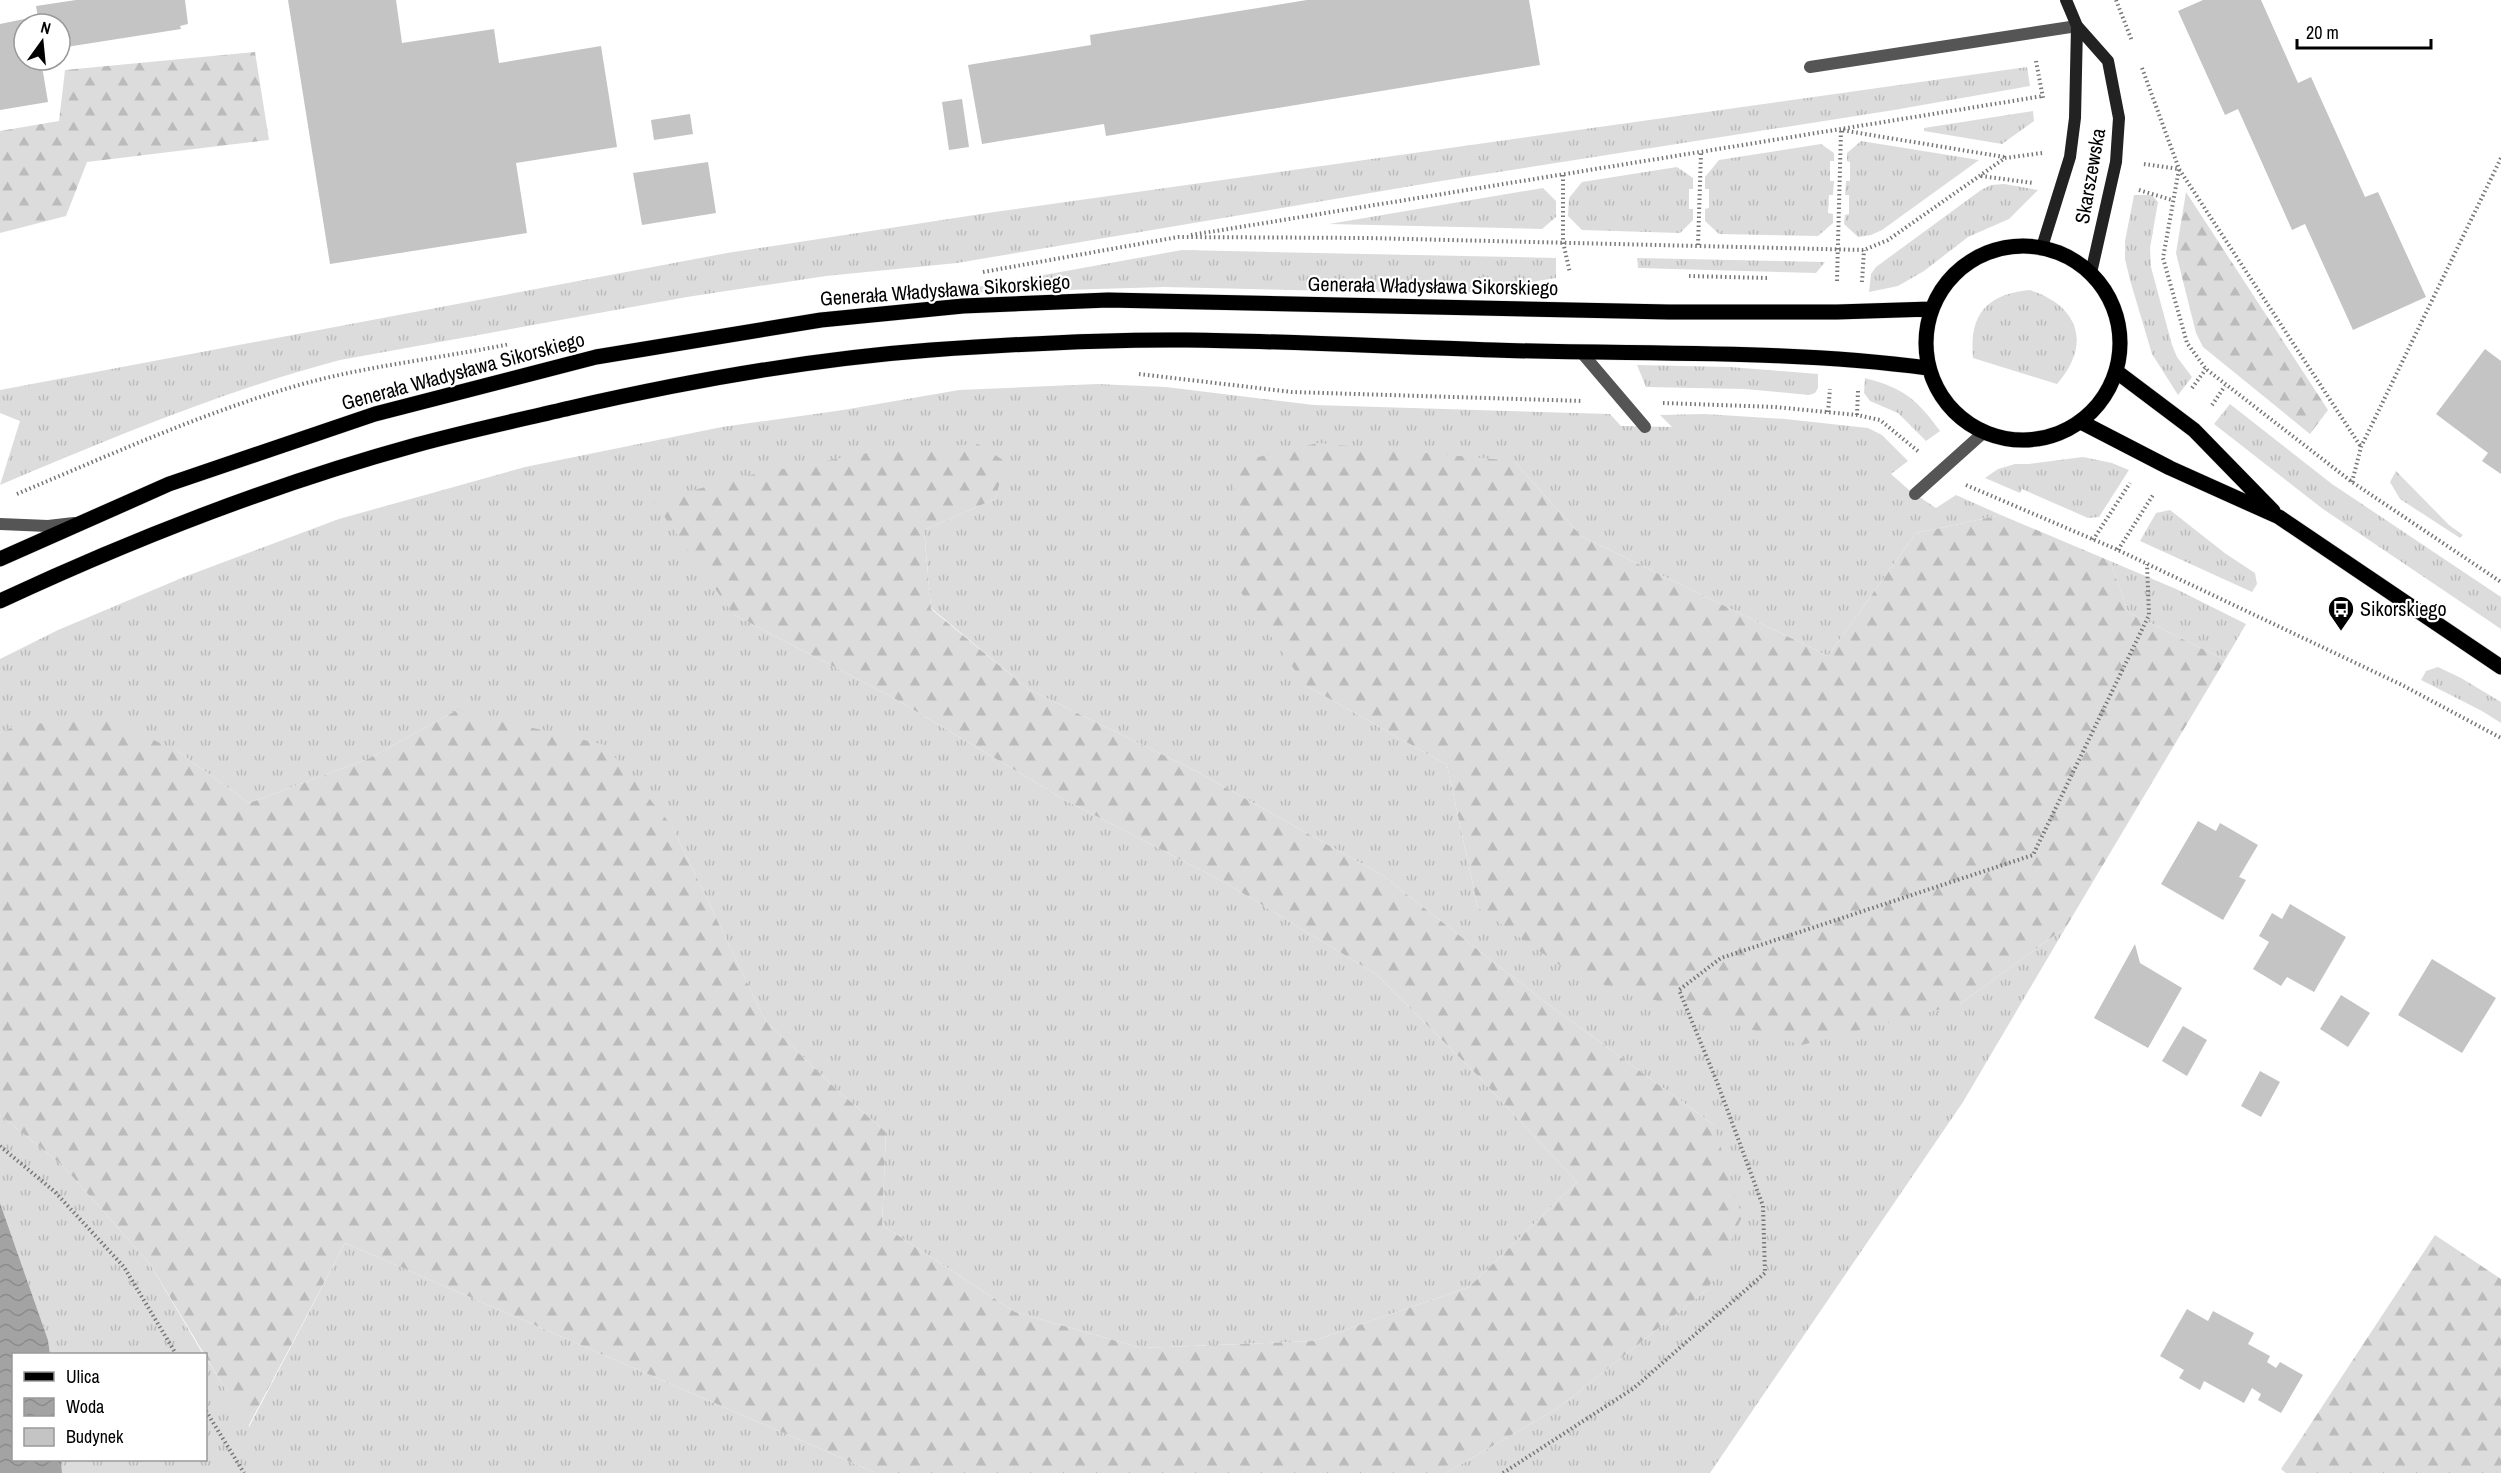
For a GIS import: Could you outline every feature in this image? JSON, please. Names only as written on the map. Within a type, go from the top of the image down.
[{"type":"main road","name":"Skarszewska","points":[[2066,0],[2077,26],[2108,62],[2119,118],[2116,162],[2091,273]]},
{"type":"main road","name":"Skarszewska","points":[[2042,248],[2070,157],[2075,118],[2077,26]]},
{"type":"main road","points":[[2008,247],[2042,248],[2068,257],[2091,273],[2112,302],[2121,337],[2117,372],[2103,400],[2081,422],[2050,438],[2016,441],[1983,433],[1958,417],[1940,394],[1928,368],[1925,338],[1931,309],[1948,280],[1975,258],[2008,247]]},
{"type":"main road","name":"Generała Władysława Sikorskiego","points":[[0,559],[169,484],[375,414],[596,357],[821,320],[963,306],[1108,300],[1669,312],[1853,312],[1931,309]]},
{"type":"main road","points":[[0,602],[166,530],[303,480],[415,446],[657,388],[797,365],[925,351],[1045,343],[1185,340],[1582,353],[1778,355],[1928,368]]},
{"type":"main road","points":[[2117,372],[2194,430],[2279,517]]},
{"type":"main road","points":[[2081,422],[2170,468],[2279,517],[2501,667]]},
{"type":"lane","points":[[1810,67],[2077,26]]},
{"type":"lane","points":[[1582,353],[1645,428]]},
{"type":"lane","points":[[1915,494],[1983,433]]},
{"type":"lane","points":[[0,524],[48,526],[85,522]]},
{"type":"path","points":[[2116,0],[2133,43]]},
{"type":"path","points":[[2029,34],[2043,96],[2043,106]]},
{"type":"path","points":[[2140,64],[2179,169],[2361,447]]},
{"type":"path","points":[[1178,237],[2043,96]]},
{"type":"path","points":[[1841,130],[2005,158],[2041,153],[2042,145]]},
{"type":"path","points":[[1837,288],[1841,130]]},
{"type":"path","points":[[1698,245],[1701,153]]},
{"type":"path","points":[[2005,158],[1980,176],[2044,184]]},
{"type":"path","points":[[2352,483],[2361,447],[2501,158]]},
{"type":"path","points":[[2134,163],[2179,169]]},
{"type":"path","points":[[2179,169],[2163,258],[2187,343],[2206,369],[2352,483],[2501,582]]},
{"type":"path","points":[[1563,175],[1563,242],[1570,273]]},
{"type":"path","points":[[2134,188],[2172,200]]},
{"type":"path","points":[[1862,285],[1864,250]]},
{"type":"path","points":[[2187,395],[2206,369]]},
{"type":"path","points":[[1136,374],[1292,392],[1775,407],[1857,415],[1880,420],[1940,472],[1981,493],[2146,563],[2402,685],[2501,738]]},
{"type":"path","points":[[1857,415],[1858,386]]},
{"type":"path","points":[[2093,540],[2132,480]]},
{"type":"path","points":[[2118,550],[2155,492]]},
{"type":"path","points":[[1503,1473],[1634,1388],[1765,1273],[1763,1206],[1717,1082],[1679,990],[1721,958],[2033,855],[2150,615],[2146,563]]},
{"type":"path","points":[[0,1146],[55,1192],[124,1267],[175,1353]]},
{"type":"path","points":[[207,1413],[244,1473]]},
{"type":"green space","points":[[255,52],[269,140],[87,162],[66,216],[0,233],[0,131],[59,121],[65,72],[72,72],[72,69]]},
{"type":"green space","points":[[2027,67],[2030,86],[1894,110],[1441,181],[957,263],[826,276],[687,297],[340,360],[296,372],[211,401],[0,485],[20,421],[0,413],[0,390],[727,253],[994,212]]},
{"type":"green space","points":[[2033,111],[2034,121],[2002,144],[1924,131],[1924,128]]},
{"type":"green space","points":[[1861,141],[1979,160],[1882,230],[1858,237],[1844,224],[1845,215],[1849,214],[1849,195],[1845,195],[1846,181],[1850,181],[1850,162],[1847,161],[1847,153]]},
{"type":"green space","points":[[1821,144],[1834,153],[1834,161],[1830,161],[1830,181],[1834,181],[1833,195],[1829,195],[1828,213],[1833,214],[1833,223],[1818,236],[1719,234],[1705,221],[1705,209],[1709,208],[1709,189],[1705,189],[1705,177],[1719,160]]},
{"type":"green space","points":[[1677,167],[1693,178],[1693,189],[1689,189],[1689,209],[1693,209],[1693,220],[1680,233],[1582,230],[1568,216],[1569,198],[1582,182]]},
{"type":"green space","points":[[2004,184],[2038,190],[2009,219],[1968,237],[1924,271],[1898,286],[1869,292],[1871,274],[1876,267],[1981,190],[1991,185]]},
{"type":"green space","points":[[1543,188],[1556,201],[1556,217],[1542,229],[1329,224]]},
{"type":"green space","points":[[2186,192],[2328,410],[2310,434],[2203,347],[2196,333],[2176,253]]},
{"type":"green space","points":[[2134,195],[2152,195],[2158,202],[2150,248],[2151,267],[2172,345],[2177,357],[2192,377],[2178,395],[2152,354],[2125,259],[2125,241]]},
{"type":"green space","points":[[1182,250],[1556,258],[1556,278],[1458,294],[1164,287],[938,294]]},
{"type":"green space","points":[[1637,258],[1825,262],[1816,273],[1638,268]]},
{"type":"green space","points":[[2030,290],[2047,297],[2060,306],[2069,316],[2075,328],[2077,341],[2074,355],[2068,369],[2057,384],[1973,358],[1974,329],[1984,309],[2002,296]]},
{"type":"green space","points":[[1637,365],[1730,367],[1818,374],[1818,388],[1815,393],[1809,395],[1745,389],[1646,387]]},
{"type":"green space","points":[[1865,378],[1890,386],[1908,396],[1940,431],[1926,441],[1898,413],[1870,401],[1864,393]]},
{"type":"green space","points":[[1097,384],[1166,387],[1314,405],[1610,414],[1621,426],[1672,427],[1660,415],[1705,414],[1785,419],[1868,428],[1882,435],[1908,461],[1891,474],[1909,490],[1936,508],[1956,495],[2001,515],[1916,533],[1828,656],[1581,536],[1514,461],[1305,685],[1447,765],[1478,908],[1960,1004],[2066,927],[1963,1102],[1710,1473],[1446,1473],[1558,1408],[1708,1289],[1714,1125],[1545,1002],[1382,875],[1196,771],[1028,689],[931,608],[924,530],[995,499],[1005,462],[733,614],[892,697],[1065,800],[1226,883],[1376,974],[1478,1076],[1577,1182],[1469,1287],[1313,1341],[1141,1348],[1015,1312],[882,1225],[886,1132],[836,1089],[765,1020],[672,826],[457,710],[370,758],[249,803],[177,751],[14,726],[0,733],[0,659],[58,630],[184,577],[339,519],[525,467],[722,427],[843,410],[959,390]]},
{"type":"green space","points":[[2230,404],[2332,484],[2501,597],[2501,629],[2323,509],[2214,424]]},
{"type":"green space","points":[[1318,443],[1514,461],[1581,536],[1828,656],[1916,533],[2001,515],[2110,561],[2128,612],[2225,660],[2066,927],[1960,1004],[1802,1045],[1575,976],[1478,908],[1447,765],[1305,685],[1240,591],[1233,463]]},
{"type":"green space","points":[[978,444],[1006,462],[995,499],[924,530],[931,609],[1028,689],[1196,771],[1382,875],[1545,1002],[1714,1125],[1742,1217],[1708,1289],[1558,1408],[1446,1473],[876,1473],[345,1243],[248,1427],[207,1359],[207,1353],[204,1353],[150,1264],[63,1166],[0,1115],[0,733],[14,726],[105,717],[177,751],[249,803],[370,758],[457,710],[605,745],[672,826],[765,1020],[836,1089],[886,1132],[882,1225],[1015,1312],[1141,1348],[1313,1341],[1469,1287],[1577,1182],[1478,1076],[1376,974],[1226,883],[1065,800],[892,697],[733,614],[654,502],[739,477],[873,452]]},
{"type":"green space","points":[[2083,457],[2112,463],[2129,470],[2099,517],[2088,518],[2022,489],[2020,493],[1985,478],[1998,469],[2015,464]]},
{"type":"green space","points":[[2396,471],[2449,525],[2463,535],[2460,538],[2400,499],[2390,482]]},
{"type":"green space","points":[[2170,510],[2226,554],[2255,573],[2257,584],[2252,592],[2140,541],[2156,513]]},
{"type":"green space","points":[[2110,561],[2176,589],[2246,624],[2225,660],[2128,612]]},
{"type":"green space","points":[[2438,667],[2501,702],[2501,723],[2421,680],[2426,671]]},
{"type":"green space","points":[[0,1115],[63,1166],[150,1264],[202,1353],[50,1353],[48,1340],[0,1203]]},
{"type":"green space","points":[[2435,1235],[2501,1279],[2501,1473],[2286,1473],[2281,1469]]},
{"type":"green space","points":[[345,1243],[876,1473],[62,1473],[61,1461],[207,1461],[207,1360],[249,1427]]},
{"type":"water","points":[[0,1203],[48,1340],[50,1353],[12,1353],[12,1461],[61,1461],[62,1473],[0,1473]]},
{"type":"building","points":[[76,0],[185,0],[188,24],[180,26],[181,29],[72,46],[72,12],[37,12],[36,6]]},
{"type":"building","points":[[288,0],[396,0],[402,43],[494,29],[499,63],[601,46],[617,147],[516,163],[527,233],[330,264]]},
{"type":"building","points":[[1307,0],[1529,0],[1540,65],[1106,136],[1104,124],[982,144],[968,65],[1091,45],[1090,35]]},
{"type":"building","points":[[2203,0],[2261,0],[2298,83],[2311,77],[2365,197],[2378,192],[2426,297],[2353,330],[2305,224],[2292,230],[2238,109],[2225,115],[2178,11]]},
{"type":"building","points":[[12,22],[12,72],[43,72],[48,102],[0,110],[0,24]]},
{"type":"building","points":[[962,99],[969,147],[949,150],[942,102]]},
{"type":"building","points":[[690,114],[693,134],[654,140],[651,120]]},
{"type":"building","points":[[708,162],[716,213],[642,225],[633,173]]},
{"type":"building","points":[[2485,349],[2501,361],[2501,474],[2482,461],[2488,453],[2436,414]]},
{"type":"building","points":[[2198,821],[2216,831],[2220,823],[2258,845],[2239,877],[2246,880],[2223,920],[2161,884]]},
{"type":"building","points":[[2290,904],[2346,937],[2314,992],[2287,977],[2281,986],[2253,969],[2269,942],[2259,936],[2272,913],[2282,919]]},
{"type":"building","points":[[2135,944],[2140,963],[2182,988],[2148,1048],[2094,1018]]},
{"type":"building","points":[[2432,959],[2496,998],[2462,1053],[2398,1015]]},
{"type":"building","points":[[2341,995],[2370,1013],[2348,1047],[2320,1029]]},
{"type":"building","points":[[2183,1026],[2207,1040],[2187,1076],[2162,1061]]},
{"type":"building","points":[[2260,1071],[2280,1082],[2261,1117],[2241,1106]]},
{"type":"building","points":[[2187,1309],[2208,1321],[2213,1311],[2254,1333],[2248,1344],[2270,1356],[2267,1362],[2276,1368],[2280,1362],[2303,1375],[2281,1413],[2258,1400],[2261,1394],[2252,1388],[2244,1403],[2204,1381],[2200,1390],[2179,1378],[2184,1370],[2160,1356]]},
{"type":"place","name":"Sikorskiego","points":[[2341,632]]}]
